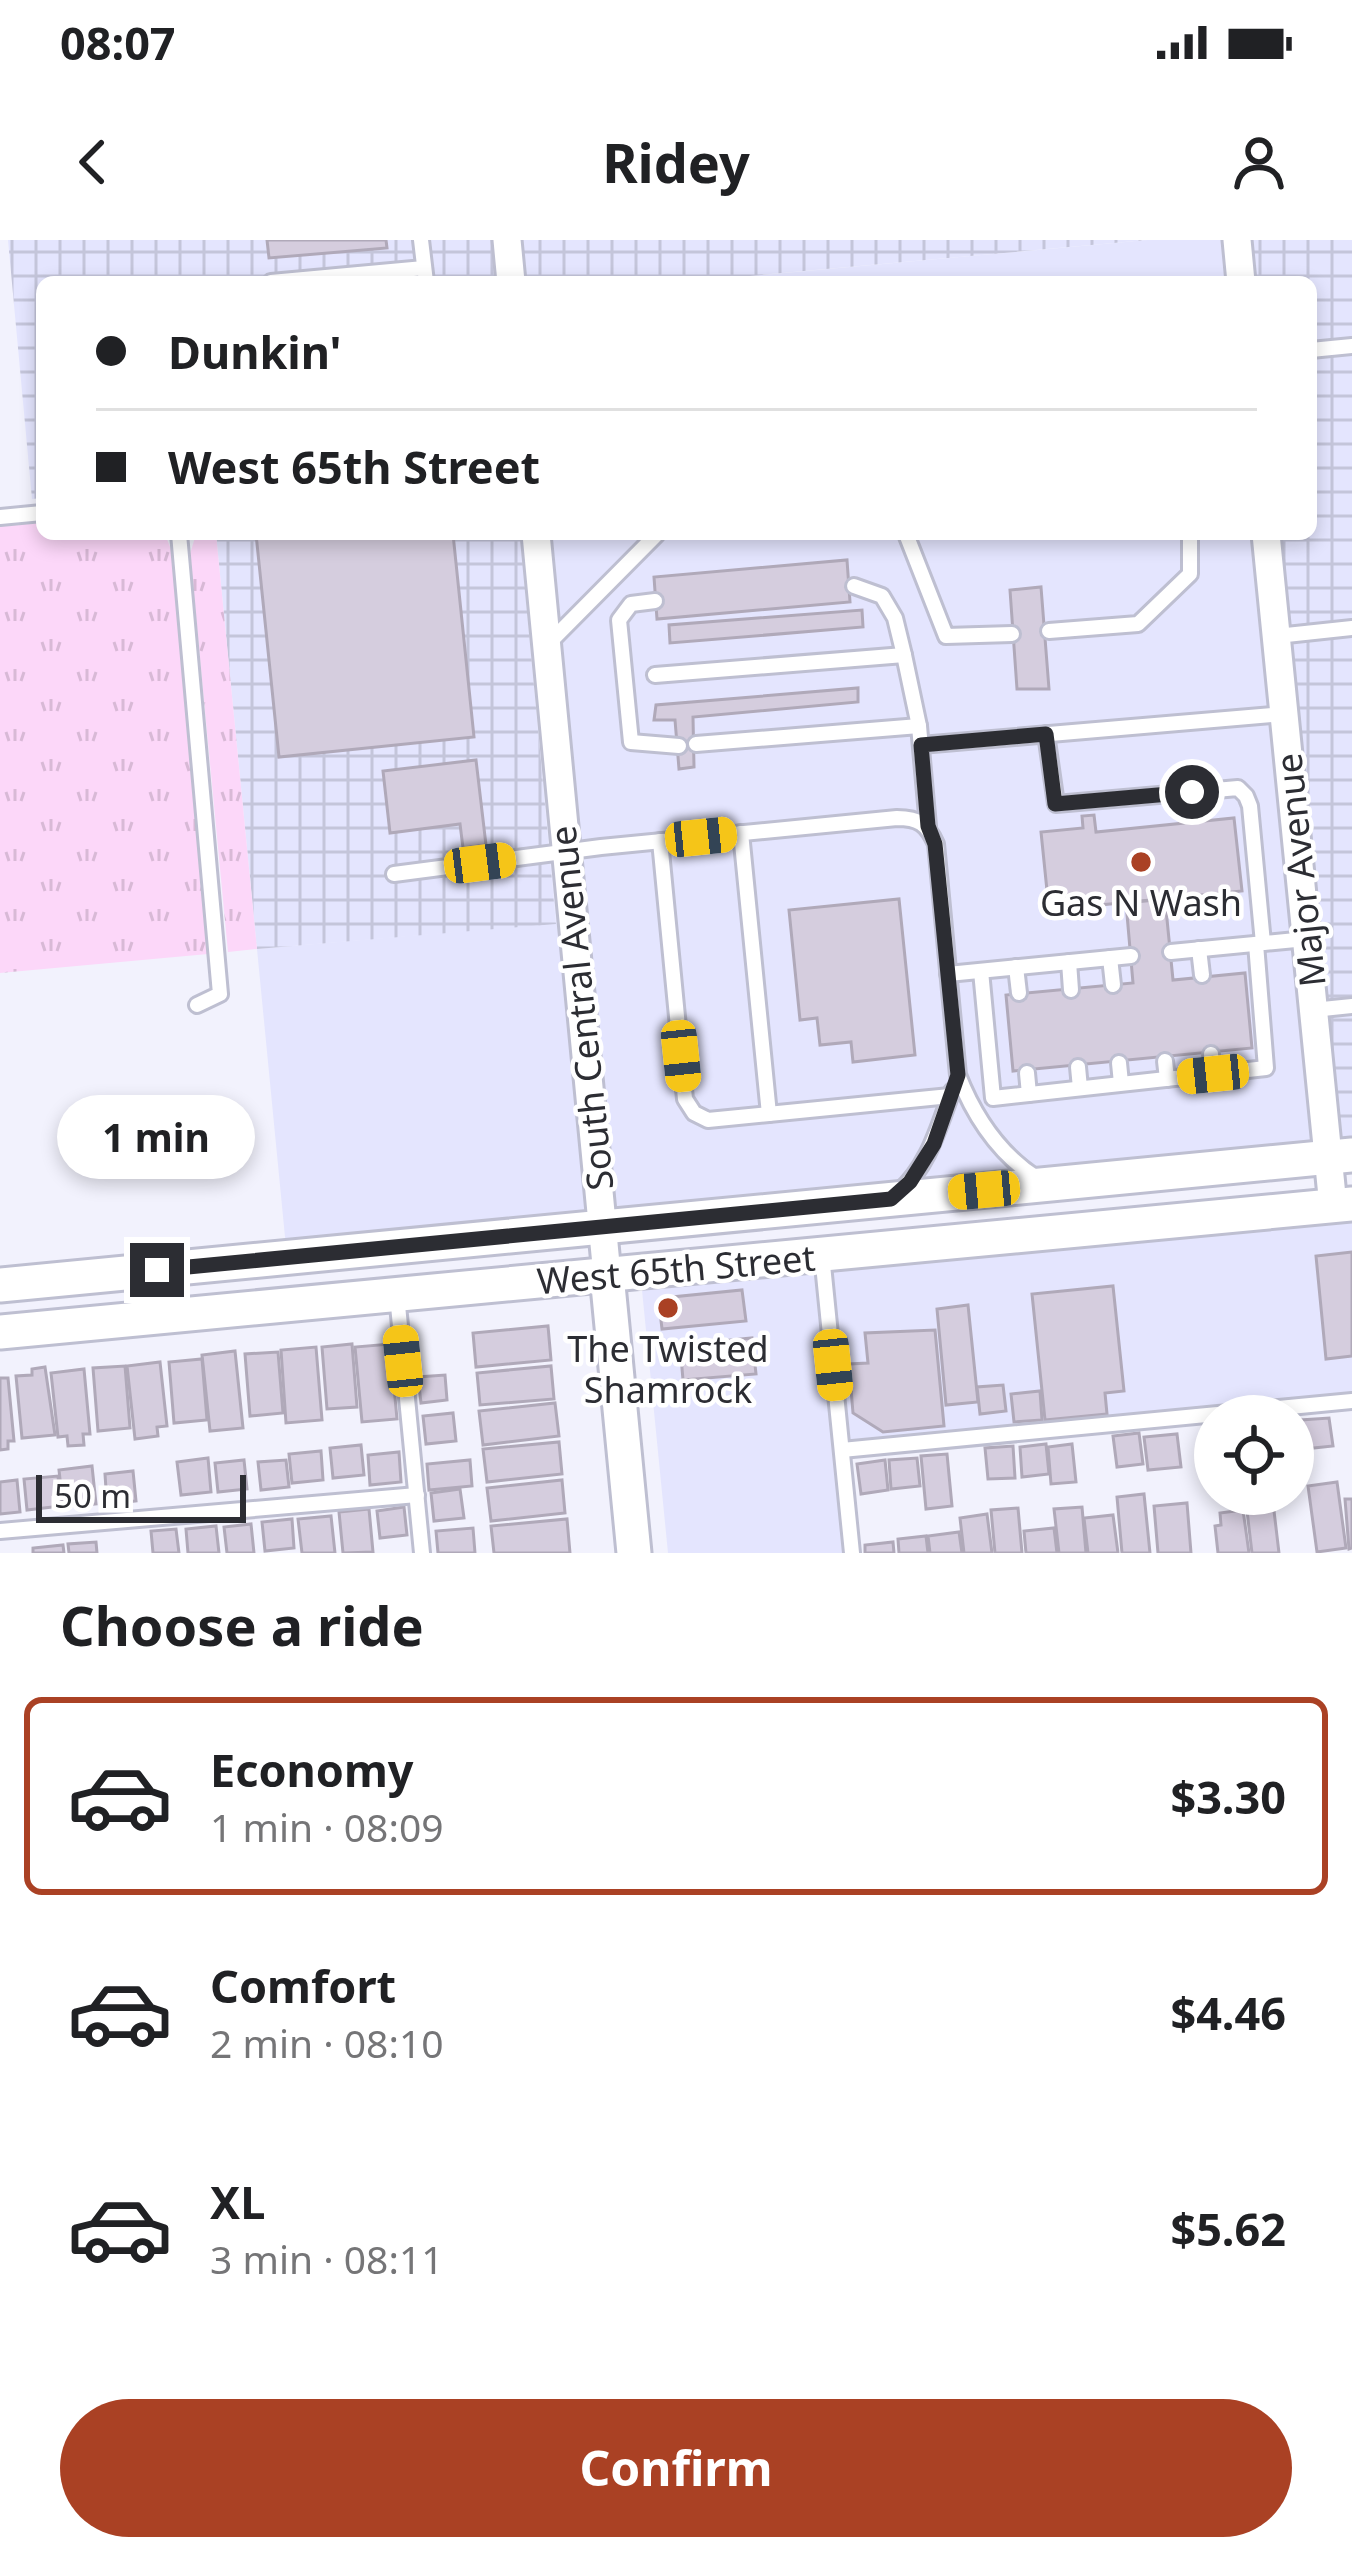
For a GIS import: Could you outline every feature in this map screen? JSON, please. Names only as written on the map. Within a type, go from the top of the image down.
[{"type":"street","points":[[507,240],[510,276]]},
{"type":"street","points":[[1238,240],[1241,276]]},
{"type":"street","name":"South Central Avenue","points":[[537,540],[634,1553]]},
{"type":"street","name":"Major Avenue","points":[[1267,540],[1313,1010],[1340,1156],[1342,1205]]},
{"type":"street","name":"West 65th Street","points":[[0,1286],[1340,1156]]},
{"type":"street","name":"West 65th Street","points":[[0,1332],[1342,1205]]},
{"type":"lane","points":[[421,240],[425,275]]},
{"type":"lane","points":[[1317,349],[1352,346]]},
{"type":"lane","points":[[0,517],[36,514]]},
{"type":"lane","points":[[180,540],[220,994],[197,1006]]},
{"type":"lane","points":[[547,645],[651,540]]},
{"type":"lane","points":[[908,540],[946,636],[1012,634]]},
{"type":"lane","points":[[1049,631],[1138,624],[1190,574],[1190,540]]},
{"type":"lane","points":[[854,586],[882,596],[895,618],[904,655],[919,726],[928,826],[935,844],[958,1075],[993,1138],[1046,1185]]},
{"type":"lane","points":[[655,601],[631,604],[619,620],[632,742],[679,746]]},
{"type":"lane","points":[[1276,636],[1352,628]]},
{"type":"lane","points":[[656,675],[904,655]]},
{"type":"lane","points":[[921,745],[1284,714]]},
{"type":"lane","points":[[696,744],[919,726]]},
{"type":"lane","points":[[968,1100],[1265,1068],[1246,796],[1238,788],[1055,804],[1046,734]]},
{"type":"lane","points":[[394,874],[897,818],[914,818],[928,826]]},
{"type":"lane","points":[[741,833],[769,1114]]},
{"type":"lane","points":[[660,841],[686,1099],[694,1113],[708,1120],[950,1096]]},
{"type":"lane","points":[[1171,952],[1306,939]]},
{"type":"lane","points":[[1199,950],[1202,975]]},
{"type":"lane","points":[[948,974],[1131,956]]},
{"type":"lane","points":[[1110,958],[1113,985]]},
{"type":"lane","points":[[1069,962],[1071,990]]},
{"type":"lane","points":[[1016,967],[1018,993]]},
{"type":"lane","points":[[981,971],[993,1097]]},
{"type":"lane","points":[[1313,1010],[1352,1006]]},
{"type":"lane","points":[[1210,1054],[1213,1074]]},
{"type":"lane","points":[[1165,1061],[1167,1079]]},
{"type":"lane","points":[[1119,1063],[1121,1084]]},
{"type":"lane","points":[[1078,1067],[1080,1088]]},
{"type":"lane","points":[[1027,1073],[1029,1094]]},
{"type":"lane","points":[[891,1199],[910,1182],[934,1144],[958,1075]]},
{"type":"lane","points":[[822,1256],[853,1553]]},
{"type":"lane","points":[[397,1295],[422,1553]]},
{"type":"lane","points":[[842,1450],[1352,1401]]},
{"type":"lane","points":[[0,1532],[416,1496]]},
{"type":"shaded area","points":[[8,240],[1147,240],[749,276],[36,276],[36,499],[32,499]]},
{"type":"shaded area","points":[[1147,240],[1221,240],[1225,276],[750,276]]},
{"type":"shaded area","points":[[1221,240],[1352,240],[1352,1163],[1318,1166],[1253,540],[1317,540],[1317,276],[1225,276]]},
{"type":"shaded area","points":[[217,540],[521,540],[556,924],[257,949]]},
{"type":"shaded area","points":[[521,540],[1253,540],[1318,1166],[286,1247],[257,949],[556,923]]},
{"type":"shaded area","points":[[1352,1221],[1352,1410],[1314,1414],[1314,1395],[1194,1395],[1194,1425],[851,1458],[860,1553],[668,1553],[642,1290]]},
{"type":"green space","points":[[36,523],[36,540],[167,540],[208,954],[0,973],[0,526]]},
{"type":"green space","points":[[194,540],[217,540],[257,949],[228,952],[190,554]]},
{"type":"building","points":[[267,240],[386,240],[387,248],[269,258]]},
{"type":"building","points":[[257,540],[454,540],[474,737],[279,757]]},
{"type":"building","points":[[847,560],[850,602],[657,619],[654,577]]},
{"type":"building","points":[[1041,587],[1049,689],[1017,689],[1010,590]]},
{"type":"building","points":[[862,610],[863,627],[670,643],[669,625]]},
{"type":"building","points":[[858,688],[858,702],[693,717],[694,767],[679,769],[675,720],[654,720],[656,705]]},
{"type":"building","points":[[476,760],[486,845],[463,848],[460,824],[390,833],[383,771]]},
{"type":"building","name":"Gas N Wash","points":[[1094,815],[1096,832],[1234,818],[1242,891],[1049,910],[1041,832],[1083,828],[1082,816]]},
{"type":"building","points":[[899,899],[915,1055],[853,1062],[851,1042],[820,1045],[817,1018],[800,1020],[789,910]]},
{"type":"building","name":"Gas N Wash","points":[[1165,899],[1173,980],[1245,973],[1252,1048],[1013,1071],[1006,995],[1133,983],[1126,903]]},
{"type":"building","points":[[1352,1252],[1352,1356],[1326,1359],[1316,1256]]},
{"type":"building","points":[[1113,1286],[1124,1391],[1105,1393],[1107,1414],[1045,1420],[1032,1294]]},
{"type":"building","points":[[742,1290],[746,1321],[662,1329],[662,1298]]},
{"type":"building","points":[[968,1305],[978,1402],[946,1405],[937,1309]]},
{"type":"building","points":[[548,1326],[551,1360],[476,1367],[473,1333]]},
{"type":"building","points":[[935,1330],[944,1426],[883,1432],[853,1413],[849,1364],[868,1363],[865,1333]]},
{"type":"building","points":[[752,1338],[756,1374],[683,1380],[680,1345]]},
{"type":"building","points":[[352,1344],[357,1407],[327,1409],[322,1347]]},
{"type":"building","points":[[390,1344],[397,1419],[362,1422],[355,1347]]},
{"type":"building","points":[[316,1347],[322,1420],[286,1423],[281,1350]]},
{"type":"building","points":[[235,1351],[243,1428],[210,1431],[202,1355]]},
{"type":"building","points":[[278,1352],[283,1413],[250,1416],[245,1354]]},
{"type":"building","points":[[202,1359],[207,1420],[174,1423],[169,1362]]},
{"type":"building","points":[[160,1362],[167,1426],[157,1427],[158,1436],[135,1439],[127,1366]]},
{"type":"building","points":[[125,1366],[130,1428],[98,1431],[93,1368]]},
{"type":"building","points":[[551,1366],[554,1399],[480,1405],[477,1373]]},
{"type":"building","points":[[45,1367],[55,1435],[22,1438],[16,1376],[32,1375],[32,1369]]},
{"type":"building","points":[[84,1369],[90,1434],[83,1434],[84,1445],[68,1446],[67,1436],[58,1437],[51,1373]]},
{"type":"building","points":[[445,1375],[447,1400],[421,1403],[418,1377]]},
{"type":"building","points":[[0,1378],[8,1378],[14,1441],[0,1450]]},
{"type":"building","points":[[1003,1385],[1006,1411],[980,1414],[977,1387]]},
{"type":"building","points":[[1040,1391],[1042,1420],[1014,1422],[1011,1394]]},
{"type":"building","points":[[555,1403],[559,1436],[483,1445],[479,1411]]},
{"type":"building","points":[[453,1413],[456,1441],[426,1444],[423,1416]]},
{"type":"building","points":[[1329,1418],[1333,1446],[1314,1448],[1314,1419]]},
{"type":"building","points":[[1139,1433],[1143,1464],[1117,1467],[1113,1436]]},
{"type":"building","points":[[1177,1434],[1181,1467],[1148,1470],[1144,1437]]},
{"type":"building","points":[[559,1442],[562,1474],[487,1482],[483,1449]]},
{"type":"building","points":[[1046,1444],[1049,1474],[1022,1477],[1020,1447]]},
{"type":"building","points":[[1072,1444],[1076,1482],[1051,1484],[1048,1447]]},
{"type":"building","points":[[361,1445],[364,1475],[333,1478],[330,1448]]},
{"type":"building","points":[[1013,1446],[1015,1478],[988,1479],[985,1448]]},
{"type":"building","points":[[321,1451],[323,1480],[292,1483],[289,1454]]},
{"type":"building","points":[[399,1452],[401,1482],[370,1485],[368,1455]]},
{"type":"building","points":[[947,1454],[952,1506],[926,1509],[921,1456]]},
{"type":"building","points":[[208,1458],[211,1492],[181,1495],[177,1462]]},
{"type":"building","points":[[917,1458],[920,1486],[891,1489],[889,1460]]},
{"type":"building","points":[[244,1460],[247,1489],[218,1492],[215,1463]]},
{"type":"building","points":[[286,1460],[289,1487],[261,1490],[258,1462]]},
{"type":"building","points":[[470,1460],[472,1486],[429,1490],[427,1464]]},
{"type":"building","points":[[885,1460],[888,1490],[861,1494],[857,1464]]},
{"type":"building","points":[[92,1466],[96,1504],[63,1507],[59,1470]]},
{"type":"building","points":[[133,1471],[136,1501],[107,1504],[105,1474]]},
{"type":"building","points":[[58,1476],[61,1506],[27,1510],[24,1479]]},
{"type":"building","points":[[17,1480],[20,1512],[0,1514],[0,1482]]},
{"type":"building","points":[[562,1480],[565,1513],[491,1521],[487,1488]]},
{"type":"building","points":[[1337,1482],[1346,1548],[1317,1552],[1314,1485]]},
{"type":"building","points":[[460,1489],[464,1518],[434,1521],[431,1493]]},
{"type":"building","points":[[1144,1494],[1150,1553],[1122,1553],[1117,1497]]},
{"type":"building","points":[[1345,1499],[1352,1499],[1349,1549]]},
{"type":"building","points":[[1187,1503],[1191,1553],[1158,1553],[1154,1506]]},
{"type":"building","points":[[404,1507],[407,1535],[380,1538],[377,1511]]},
{"type":"building","points":[[1082,1507],[1086,1553],[1059,1553],[1054,1509]]},
{"type":"building","points":[[1018,1508],[1022,1553],[995,1553],[991,1510]]},
{"type":"building","points":[[369,1509],[373,1552],[343,1553],[339,1512]]},
{"type":"building","points":[[987,1514],[992,1553],[964,1553],[960,1518]]},
{"type":"building","points":[[1113,1515],[1118,1553],[1088,1553],[1084,1518]]},
{"type":"building","points":[[1220,1515],[1244,1515],[1249,1553],[1218,1553],[1215,1526],[1221,1525]]},
{"type":"building","points":[[1247,1515],[1274,1515],[1279,1553],[1252,1553]]},
{"type":"building","points":[[331,1516],[335,1553],[302,1553],[298,1519]]},
{"type":"building","points":[[292,1519],[294,1548],[265,1551],[262,1522]]},
{"type":"building","points":[[567,1519],[570,1553],[494,1553],[491,1526]]},
{"type":"building","points":[[251,1524],[254,1553],[227,1553],[224,1527]]},
{"type":"building","points":[[216,1526],[219,1553],[188,1553],[186,1529]]},
{"type":"building","points":[[473,1528],[475,1553],[438,1553],[436,1531]]},
{"type":"building","points":[[1054,1528],[1057,1553],[1026,1553],[1024,1531]]},
{"type":"building","points":[[176,1529],[179,1553],[153,1553],[151,1531]]},
{"type":"building","points":[[959,1532],[962,1553],[930,1553],[928,1536]]},
{"type":"building","points":[[926,1536],[928,1553],[899,1553],[898,1539]]},
{"type":"building","points":[[96,1542],[97,1553],[69,1553],[68,1544]]},
{"type":"building","points":[[893,1542],[894,1553],[865,1553],[865,1545]]},
{"type":"building","points":[[63,1545],[64,1553],[33,1553],[33,1548]]},
{"type":"place","name":"Gas N Wash","points":[[1141,862]]},
{"type":"place","name":"The Twisted Shamrock","points":[[668,1308]]},
{"type":"route","points":[[157,1270],[891,1199],[910,1182],[934,1144],[958,1075],[921,745],[1046,734],[1055,804],[1192,792]]}]
